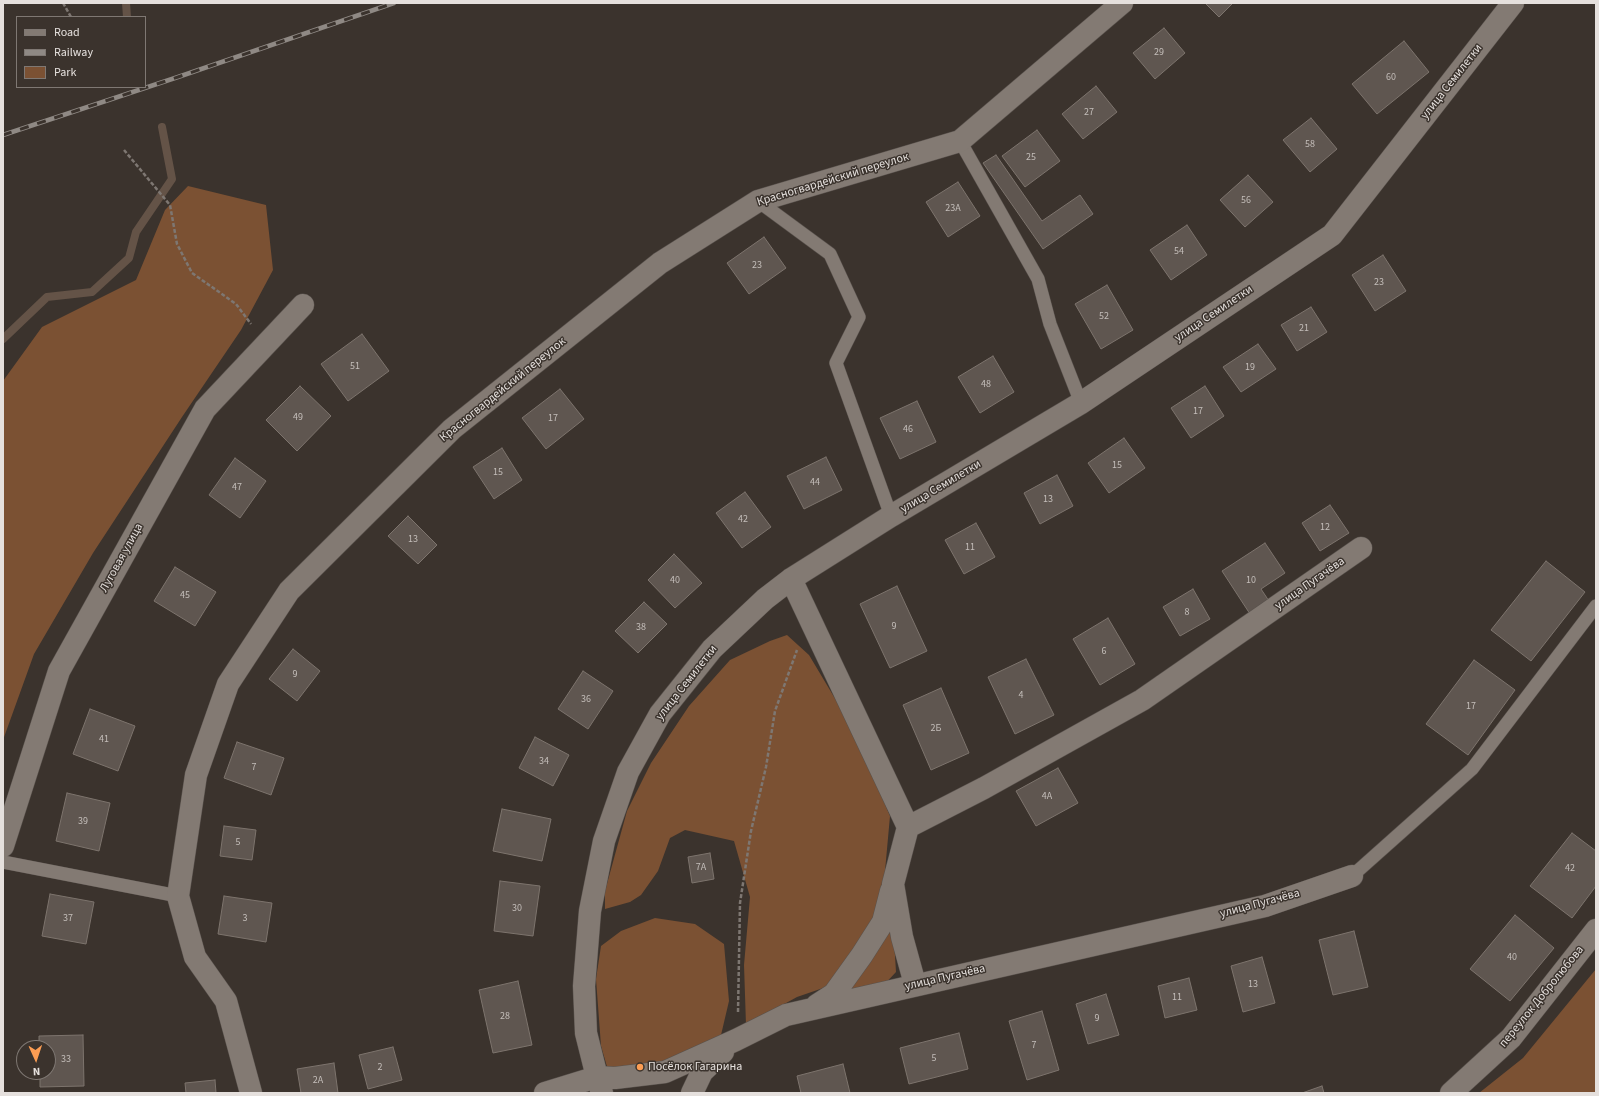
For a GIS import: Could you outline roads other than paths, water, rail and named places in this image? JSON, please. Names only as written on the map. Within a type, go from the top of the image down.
[{"type":"street","name":"Красногвардейский переулок","points":[[251,1093],[226,1001],[195,957],[178,896],[196,775],[228,684],[289,591],[452,429],[660,263],[758,201],[960,141],[1122,3]]},
{"type":"street","name":"улица Семилетки","points":[[599,1085],[586,1033],[584,986],[590,911],[604,841],[628,772],[660,714],[712,649],[765,599],[791,579],[891,516],[1081,403],[1332,235],[1513,3]]},
{"type":"street","name":"Луговая улица","points":[[3,846],[59,671],[205,409],[303,305]]},
{"type":"street","name":"улица Пугачёва","points":[[908,827],[984,788],[1142,700],[1361,548]]},
{"type":"street","points":[[791,579],[908,827],[883,922],[834,994],[811,1009]]},
{"type":"street","name":"улица Пугачёва","points":[[545,1093],[599,1085],[615,1078],[665,1072],[736,1040],[786,1014],[1264,906],[1352,876]]},
{"type":"street","points":[[893,884],[902,937],[915,984]]},
{"type":"street","name":"переулок Добролюбова","points":[[1451,1093],[1511,1038],[1596,930]]},
{"type":"street","points":[[692,1093],[702,1072],[736,1040]]},
{"type":"lane","points":[[960,141],[1038,279],[1050,324],[1081,403]]},
{"type":"lane","points":[[758,201],[830,254],[859,317],[836,363],[891,516]]},
{"type":"lane","points":[[1352,876],[1472,769],[1596,606]]},
{"type":"lane","points":[[3,862],[178,896]]},
{"type":"waterway","points":[[126,3],[127,16]]},
{"type":"waterway","points":[[3,339],[47,297],[92,292],[129,258],[136,232],[172,179],[162,127]]},
{"type":"railway","points":[[146,88],[394,3]]},
{"type":"railway","points":[[3,135],[145,88]]},
{"type":"place","name":"Посёлок Гагарина","points":[[640,1067]]}]
